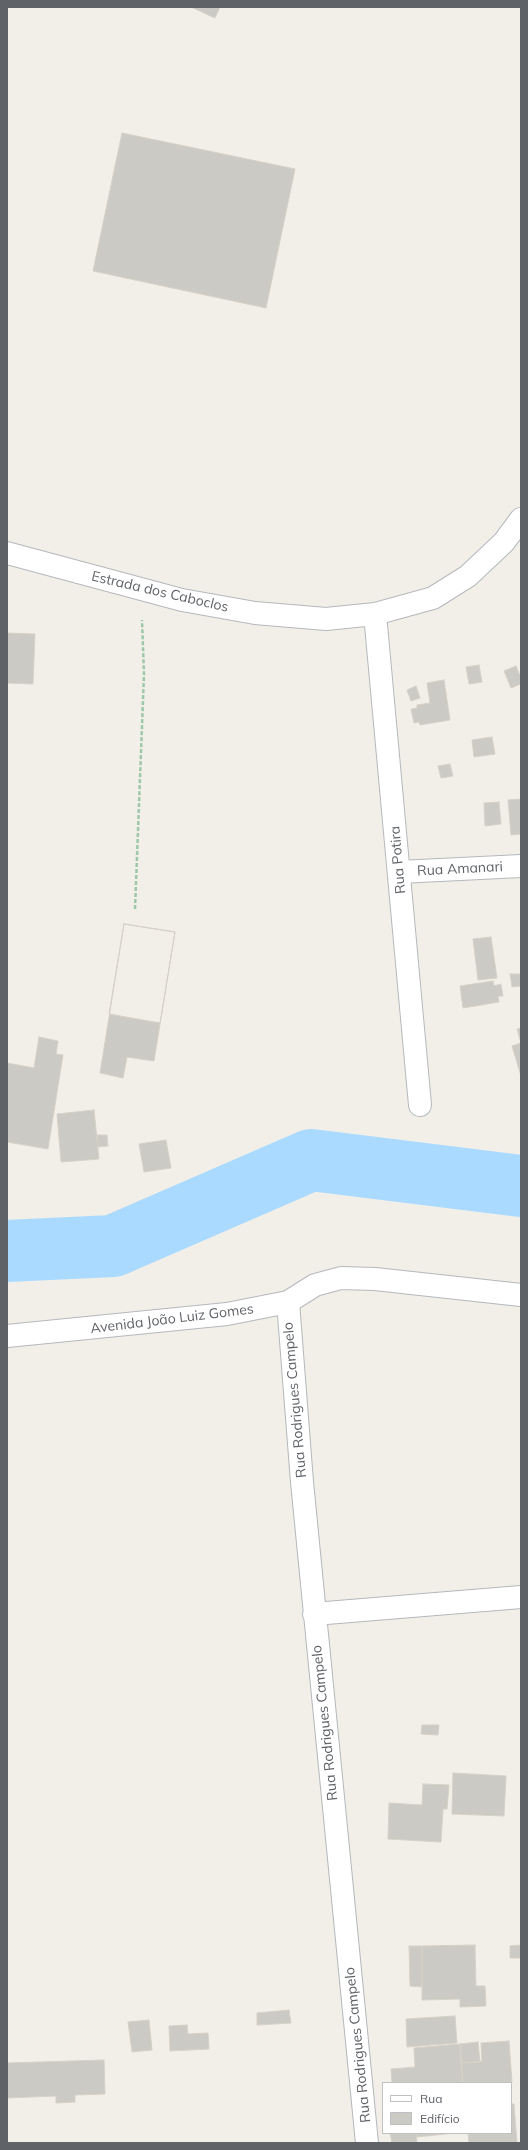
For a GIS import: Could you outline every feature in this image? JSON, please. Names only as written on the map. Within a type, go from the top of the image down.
[{"type":"street","name":"Estrada dos Caboclos","points":[[7,553],[182,600],[255,613],[326,619],[375,614],[433,598],[468,576],[504,542],[521,519]]},
{"type":"street","name":"Rua Potira","points":[[375,614],[420,1105]]},
{"type":"street","name":"Rua Amanari","points":[[399,872],[521,866]]},
{"type":"street","name":"Avenida João Luiz Gomes","points":[[7,1336],[227,1314],[288,1302],[315,1286],[341,1278],[375,1279],[521,1295]]},
{"type":"street","name":"Rua Rodrigues Campelo","points":[[288,1302],[314,1614],[367,2143]]},
{"type":"street","points":[[314,1614],[521,1597]]},
{"type":"path","points":[[135,909],[144,674],[141,589]]},
{"type":"building","points":[[191,7],[220,7],[215,18]]},
{"type":"building","points":[[122,133],[295,169],[266,308],[93,271]]},
{"type":"building","points":[[7,633],[35,634],[33,684],[7,683]]},
{"type":"building","points":[[479,665],[482,682],[469,684],[466,667]]},
{"type":"building","points":[[516,666],[521,678],[521,684],[511,688],[504,671]]},
{"type":"building","points":[[444,680],[450,720],[420,725],[419,722],[414,723],[411,709],[417,708],[417,705],[430,703],[427,683]]},
{"type":"building","points":[[416,686],[420,698],[411,701],[407,690]]},
{"type":"building","points":[[492,737],[495,754],[474,757],[472,740]]},
{"type":"building","points":[[450,764],[453,776],[441,778],[438,766]]},
{"type":"building","points":[[521,799],[521,834],[511,835],[508,800]]},
{"type":"building","points":[[499,802],[501,824],[485,826],[484,803]]},
{"type":"building","points":[[124,924],[175,932],[154,1061],[127,1057],[123,1078],[100,1073]]},
{"type":"building","points":[[124,924],[175,932],[160,1023],[109,1014]]},
{"type":"building","points":[[491,937],[497,978],[478,980],[473,939]]},
{"type":"building","points":[[510,974],[521,974],[521,986],[512,987]]},
{"type":"building","points":[[493,981],[494,986],[501,984],[503,996],[498,996],[499,1002],[463,1008],[460,986]]},
{"type":"building","points":[[521,1028],[521,1043],[517,1029]]},
{"type":"building","points":[[39,1037],[58,1041],[56,1054],[63,1055],[48,1149],[7,1142],[7,1063],[34,1068]]},
{"type":"building","points":[[521,1043],[521,1076],[512,1046]]},
{"type":"building","points":[[94,1110],[99,1159],[61,1162],[57,1114]]},
{"type":"building","points":[[97,1135],[107,1135],[108,1146],[98,1147]]},
{"type":"building","points":[[166,1140],[171,1168],[144,1172],[139,1144]]},
{"type":"building","points":[[422,1725],[439,1725],[438,1735],[421,1734]]},
{"type":"building","points":[[453,1773],[506,1776],[504,1816],[452,1814]]},
{"type":"building","points":[[423,1784],[449,1785],[447,1809],[443,1809],[441,1842],[388,1839],[389,1803],[422,1805]]},
{"type":"building","points":[[475,1945],[476,1986],[485,1986],[486,2006],[460,2007],[460,1999],[422,2000],[422,1946]]},
{"type":"building","points":[[521,1945],[521,1958],[510,1958],[510,1946]]},
{"type":"building","points":[[409,1946],[422,1946],[422,1987],[410,1986]]},
{"type":"building","points":[[289,2010],[291,2023],[257,2025],[257,2013]]},
{"type":"building","points":[[455,2016],[457,2043],[407,2047],[406,2019]]},
{"type":"building","points":[[149,2020],[152,2050],[132,2052],[128,2022]]},
{"type":"building","points":[[187,2025],[188,2034],[208,2033],[209,2049],[170,2051],[169,2026]]},
{"type":"building","points":[[509,2041],[512,2082],[463,2082],[461,2063],[482,2061],[481,2043]]},
{"type":"building","points":[[478,2042],[480,2062],[461,2063],[460,2044]]},
{"type":"building","points":[[460,2044],[463,2082],[392,2082],[391,2069],[415,2067],[414,2048]]},
{"type":"building","points":[[104,2060],[105,2094],[75,2095],[75,2102],[56,2103],[56,2096],[7,2098],[7,2063]]},
{"type":"building","points":[[512,2104],[514,2104],[517,2143],[469,2143],[468,2134],[512,2134]]},
{"type":"building","points":[[390,2134],[416,2134],[417,2143],[392,2143]]},
{"type":"building","points":[[416,2134],[446,2134],[417,2137]]},
{"type":"waterway","points":[[7,1251],[113,1246],[311,1160],[521,1186]]}]
